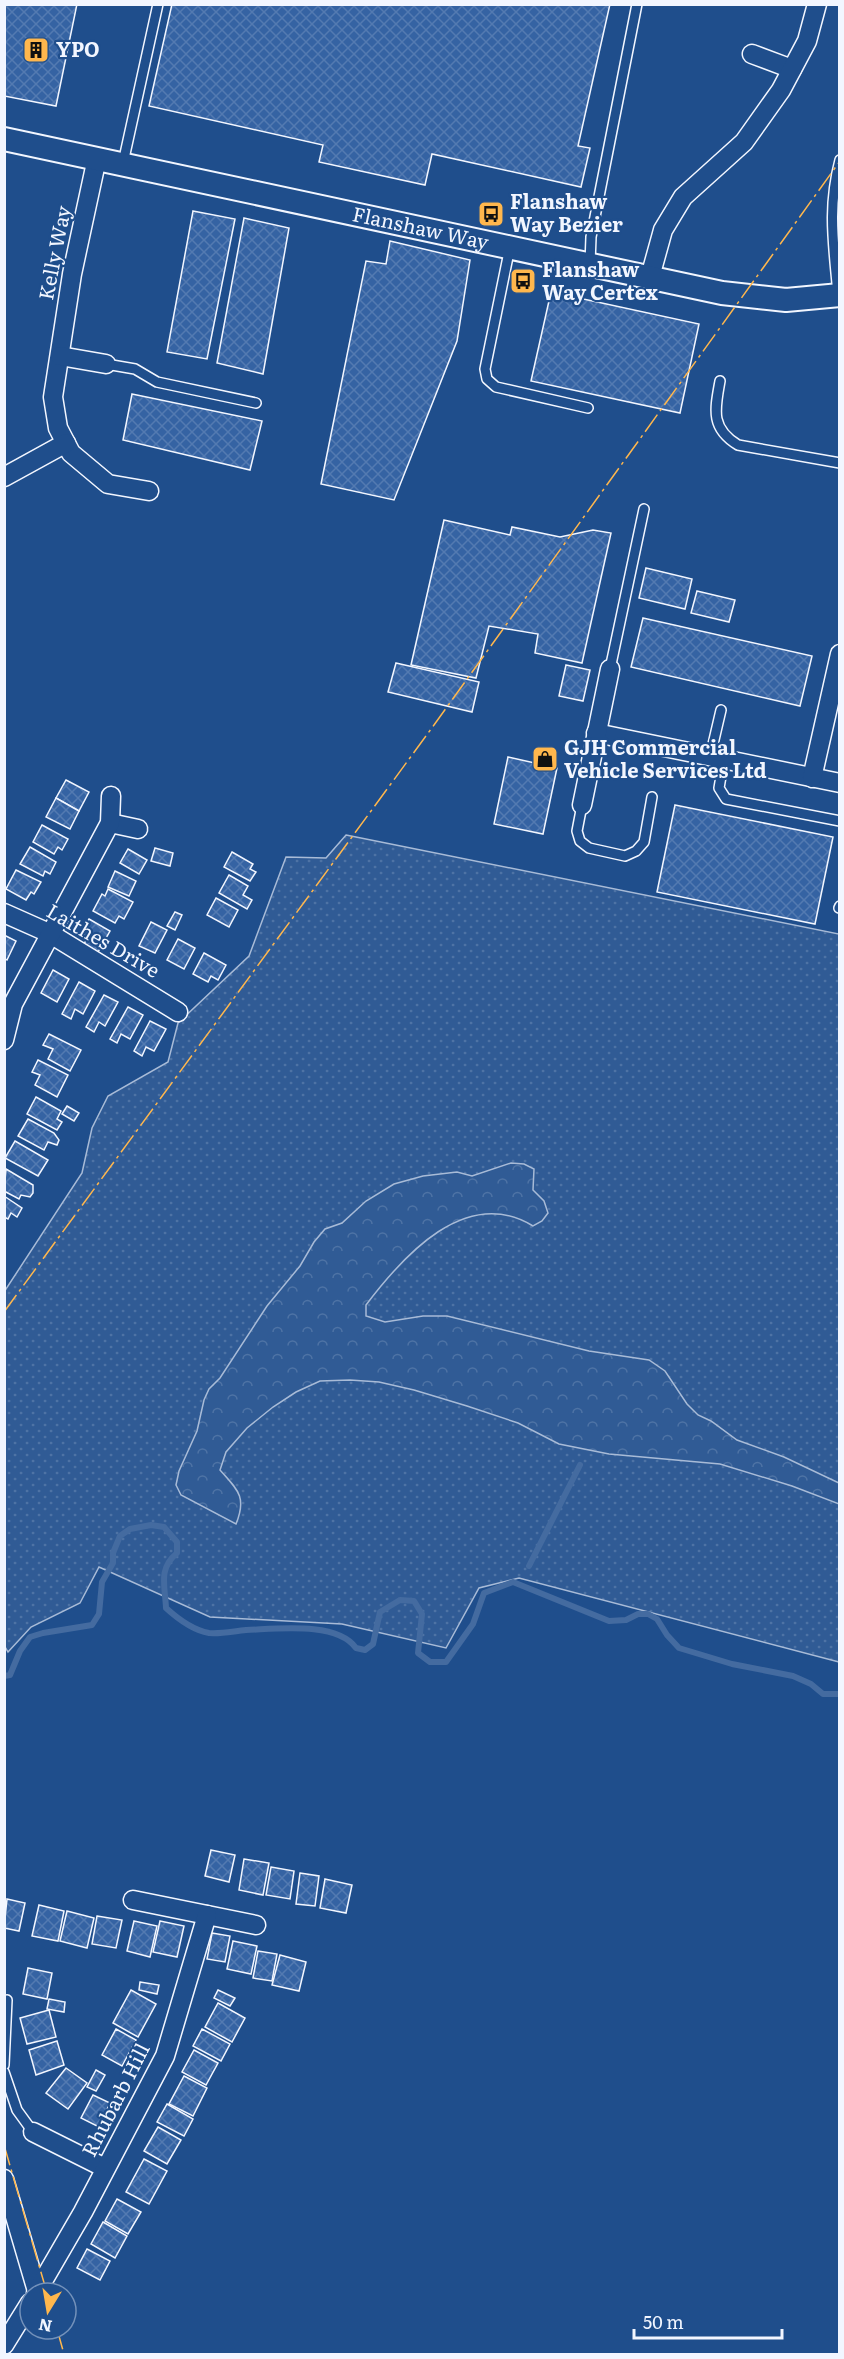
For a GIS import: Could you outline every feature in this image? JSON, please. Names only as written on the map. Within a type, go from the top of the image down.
[{"type":"street","points":[[650,277],[663,230],[683,197],[744,142],[781,90],[807,41],[817,4]]},
{"type":"street","points":[[752,54],[792,69]]},
{"type":"street","name":"Flanshaw Way","points":[[4,139],[722,293],[786,300],[839,295]]},
{"type":"street","name":"Kelly Way","points":[[97,158],[72,274],[53,398],[58,428],[71,453],[108,484],[149,491]]},
{"type":"street","points":[[60,356],[106,364]]},
{"type":"street","points":[[4,477],[66,442]]},
{"type":"street","points":[[812,778],[840,654]]},
{"type":"street","points":[[582,805],[610,669]]},
{"type":"street","points":[[596,733],[840,783]]},
{"type":"street","points":[[4,1040],[13,1004],[49,933],[110,823],[111,796]]},
{"type":"street","points":[[110,823],[138,829]]},
{"type":"street","name":"Laithes Drive","points":[[4,913],[49,933],[178,1012]]},
{"type":"street","points":[[133,1900],[256,1925]]},
{"type":"street","name":"Rhubarb Hill","points":[[43,2281],[165,2056],[207,1915]]},
{"type":"street","points":[[33,2132],[105,2168]]},
{"type":"street","points":[[4,2179],[31,2281]]},
{"type":"street","name":"Rhubarb Hill","points":[[4,2345],[18,2323]]},
{"type":"lane","points":[[123,164],[158,4]]},
{"type":"lane","points":[[590,264],[591,237],[637,4]]},
{"type":"lane","points":[[839,295],[832,186],[840,160]]},
{"type":"lane","points":[[510,248],[485,369],[487,379],[496,387],[588,408]]},
{"type":"lane","points":[[106,364],[135,369],[157,382],[256,403]]},
{"type":"lane","points":[[720,381],[716,413],[724,436],[738,445],[840,463]]},
{"type":"lane","points":[[610,669],[644,509]]},
{"type":"lane","points":[[721,710],[717,758],[719,788],[726,799],[840,821]]},
{"type":"lane","points":[[582,805],[578,831],[580,840],[589,848],[625,856],[636,851],[644,842],[652,797]]},
{"type":"lane","points":[[4,2065],[7,2000]]},
{"type":"lane","points":[[4,2072],[17,2110],[33,2132]]},
{"type":"green space","points":[[346,835],[839,934],[839,1662],[519,1578],[479,1588],[446,1648],[342,1624],[210,1617],[99,1567],[80,1603],[31,1627],[8,1652],[4,1645],[4,1292],[82,1173],[92,1128],[108,1096],[168,1062],[178,1023],[249,956],[286,857],[326,858]]},
{"type":"green space","points":[[511,1163],[524,1164],[534,1169],[533,1190],[544,1201],[548,1213],[542,1221],[533,1226],[508,1216],[484,1214],[460,1220],[438,1232],[398,1266],[366,1305],[366,1316],[385,1322],[423,1316],[447,1316],[589,1351],[649,1360],[665,1371],[687,1404],[698,1415],[711,1421],[737,1440],[784,1457],[839,1483],[839,1504],[792,1486],[720,1464],[609,1454],[559,1444],[518,1423],[467,1406],[379,1382],[350,1380],[320,1381],[296,1392],[247,1428],[226,1452],[220,1470],[232,1483],[241,1500],[236,1524],[181,1495],[176,1485],[179,1471],[197,1431],[209,1389],[220,1378],[267,1306],[300,1266],[314,1242],[325,1229],[342,1223],[366,1201],[394,1184],[423,1176],[457,1172],[472,1176]]},
{"type":"building","name":"YPO","points":[[4,4],[77,4],[56,106],[4,96]]},
{"type":"building","points":[[172,4],[610,4],[578,146],[590,148],[581,187],[432,154],[425,185],[319,162],[323,145],[149,106]]},
{"type":"building","points":[[193,211],[235,219],[207,359],[167,352]]},
{"type":"building","points":[[244,218],[289,228],[263,374],[217,363]]},
{"type":"building","points":[[390,241],[470,260],[457,341],[394,500],[321,484],[366,261],[386,264]]},
{"type":"building","points":[[551,292],[699,324],[680,413],[531,381]]},
{"type":"building","points":[[132,394],[262,421],[250,470],[123,440]]},
{"type":"building","points":[[444,520],[510,535],[512,527],[560,537],[593,530],[611,533],[582,663],[535,653],[538,634],[489,626],[476,678],[411,665]]},
{"type":"building","points":[[646,568],[692,579],[685,609],[639,598]]},
{"type":"building","points":[[697,591],[735,600],[729,622],[691,613]]},
{"type":"building","points":[[643,618],[812,656],[800,706],[631,667]]},
{"type":"building","points":[[396,663],[479,682],[472,712],[388,692]]},
{"type":"building","points":[[566,665],[590,670],[583,701],[559,696]]},
{"type":"building","points":[[508,757],[557,768],[543,834],[494,824]]},
{"type":"building","points":[[66,780],[89,792],[79,811],[56,798]]},
{"type":"building","points":[[56,798],[79,811],[70,829],[46,817]]},
{"type":"building","points":[[675,805],[833,837],[815,924],[657,892]]},
{"type":"building","points":[[42,825],[68,839],[62,850],[58,847],[54,854],[33,842]]},
{"type":"building","points":[[30,847],[56,862],[50,874],[45,871],[43,876],[20,864]]},
{"type":"building","points":[[155,848],[173,853],[170,866],[151,861]]},
{"type":"building","points":[[128,849],[147,860],[139,874],[120,863]]},
{"type":"building","points":[[232,852],[253,864],[250,869],[256,872],[250,881],[224,867]]},
{"type":"building","points":[[16,870],[41,882],[34,894],[31,892],[26,900],[6,889]]},
{"type":"building","points":[[115,871],[136,881],[129,896],[108,887]]},
{"type":"building","points":[[229,875],[248,886],[243,895],[252,900],[247,909],[219,893]]},
{"type":"building","points":[[108,889],[133,902],[124,919],[119,916],[115,923],[93,911],[102,894],[105,896]]},
{"type":"building","points":[[216,898],[238,910],[229,927],[207,915]]},
{"type":"building","points":[[175,912],[182,915],[175,930],[167,926]]},
{"type":"building","points":[[89,919],[110,931],[98,952],[84,944],[88,937],[81,933]]},
{"type":"building","points":[[151,922],[167,930],[155,953],[139,946]]},
{"type":"building","points":[[4,935],[16,941],[7,960],[4,958]]},
{"type":"building","points":[[178,939],[195,948],[184,969],[167,960]]},
{"type":"building","points":[[204,953],[226,965],[218,980],[211,976],[208,982],[193,974]]},
{"type":"building","points":[[53,970],[69,979],[57,1002],[41,993]]},
{"type":"building","points":[[79,982],[95,991],[83,1014],[75,1009],[71,1019],[62,1014]]},
{"type":"building","points":[[104,995],[118,1002],[105,1026],[99,1022],[94,1032],[86,1027]]},
{"type":"building","points":[[128,1007],[143,1015],[130,1039],[121,1034],[117,1043],[110,1039]]},
{"type":"building","points":[[150,1021],[166,1029],[154,1051],[146,1047],[142,1056],[134,1051]]},
{"type":"building","points":[[49,1034],[81,1050],[70,1071],[48,1059],[53,1049],[43,1045]]},
{"type":"building","points":[[38,1060],[68,1075],[57,1097],[35,1085],[40,1075],[32,1072]]},
{"type":"building","points":[[36,1097],[61,1111],[57,1119],[62,1122],[57,1130],[27,1114]]},
{"type":"building","points":[[67,1106],[79,1113],[74,1121],[62,1114]]},
{"type":"building","points":[[28,1119],[54,1133],[59,1140],[57,1145],[48,1142],[44,1150],[18,1136]]},
{"type":"building","points":[[15,1141],[48,1160],[38,1176],[5,1158]]},
{"type":"building","points":[[6,1169],[33,1185],[33,1193],[30,1197],[21,1195],[19,1199],[4,1191]]},
{"type":"building","points":[[4,1196],[22,1208],[17,1217],[11,1213],[8,1219],[4,1217]]},
{"type":"building","points":[[211,1850],[235,1855],[229,1882],[205,1876]]},
{"type":"building","points":[[244,1859],[269,1863],[263,1895],[239,1890]]},
{"type":"building","points":[[271,1867],[294,1871],[290,1899],[266,1895]]},
{"type":"building","points":[[300,1873],[319,1876],[315,1906],[296,1904]]},
{"type":"building","points":[[325,1879],[352,1885],[346,1913],[320,1908]]},
{"type":"building","points":[[7,1899],[25,1903],[19,1931],[4,1928]]},
{"type":"building","points":[[39,1905],[64,1911],[58,1941],[32,1936]]},
{"type":"building","points":[[67,1911],[94,1918],[87,1948],[60,1941]]},
{"type":"building","points":[[97,1916],[122,1920],[116,1948],[92,1944]]},
{"type":"building","points":[[134,1921],[157,1926],[150,1957],[127,1951]]},
{"type":"building","points":[[160,1921],[184,1926],[177,1957],[153,1952]]},
{"type":"building","points":[[212,1933],[230,1936],[225,1962],[207,1959]]},
{"type":"building","points":[[233,1941],[257,1946],[251,1974],[227,1969]]},
{"type":"building","points":[[258,1951],[277,1954],[272,1981],[253,1978]]},
{"type":"building","points":[[280,1955],[306,1962],[299,1991],[272,1985]]},
{"type":"building","points":[[28,1968],[52,1973],[47,1999],[23,1994]]},
{"type":"building","points":[[140,1982],[159,1985],[157,1994],[139,1990]]},
{"type":"building","points":[[131,1990],[156,2004],[138,2037],[113,2023]]},
{"type":"building","points":[[218,1990],[235,1998],[230,2006],[214,1998]]},
{"type":"building","points":[[49,1999],[65,2002],[64,2012],[47,2009]]},
{"type":"building","points":[[218,2003],[245,2018],[232,2042],[205,2027]]},
{"type":"building","points":[[49,2010],[56,2037],[27,2044],[20,2018]]},
{"type":"building","points":[[116,2029],[136,2040],[122,2066],[102,2055]]},
{"type":"building","points":[[202,2029],[230,2044],[221,2061],[193,2046]]},
{"type":"building","points":[[57,2041],[64,2065],[36,2075],[29,2050]]},
{"type":"building","points":[[194,2050],[218,2063],[206,2085],[182,2072]]},
{"type":"building","points":[[66,2068],[87,2083],[68,2109],[46,2093]]},
{"type":"building","points":[[96,2070],[105,2075],[96,2091],[87,2087]]},
{"type":"building","points":[[184,2076],[207,2088],[193,2116],[169,2104]]},
{"type":"building","points":[[93,2095],[110,2103],[99,2127],[81,2118]]},
{"type":"building","points":[[167,2104],[193,2119],[184,2136],[157,2122]]},
{"type":"building","points":[[158,2127],[181,2140],[167,2164],[144,2151]]},
{"type":"building","points":[[144,2159],[167,2171],[149,2204],[126,2192]]},
{"type":"building","points":[[117,2199],[141,2212],[128,2234],[105,2221]]},
{"type":"building","points":[[103,2222],[127,2236],[115,2258],[91,2244]]},
{"type":"building","points":[[87,2249],[110,2261],[100,2280],[77,2268]]},
{"type":"waterway","points":[[529,1566],[580,1465]]},
{"type":"waterway","points":[[4,1676],[10,1675],[20,1651],[30,1637],[92,1625],[99,1614],[102,1582],[113,1563],[113,1553],[120,1536],[130,1529],[151,1525],[164,1527],[177,1542],[177,1553],[165,1571],[166,1608],[186,1624],[203,1632],[305,1628],[335,1634],[347,1639],[356,1648],[365,1650],[373,1644],[380,1612],[400,1600],[414,1601],[422,1614],[418,1653],[430,1662],[446,1662],[473,1624],[484,1593],[513,1582],[609,1621],[626,1620],[638,1614],[648,1614],[657,1619],[679,1648],[732,1664],[793,1676],[811,1684],[823,1694],[840,1694]]},
{"type":"power","points":[[4,1312],[434,725],[840,161]]},
{"type":"power","points":[[4,2145],[44,2281]]},
{"type":"power","points":[[60,2341],[64,2354]]},
{"type":"place","name":"YPO","points":[[36,50]]},
{"type":"place","name":"Flanshaw Way Bezier","points":[[491,214]]},
{"type":"place","name":"Flanshaw Way Certex","points":[[523,281]]},
{"type":"place","name":"GJH Commercial Vehicle Services Ltd","points":[[545,759]]}]
